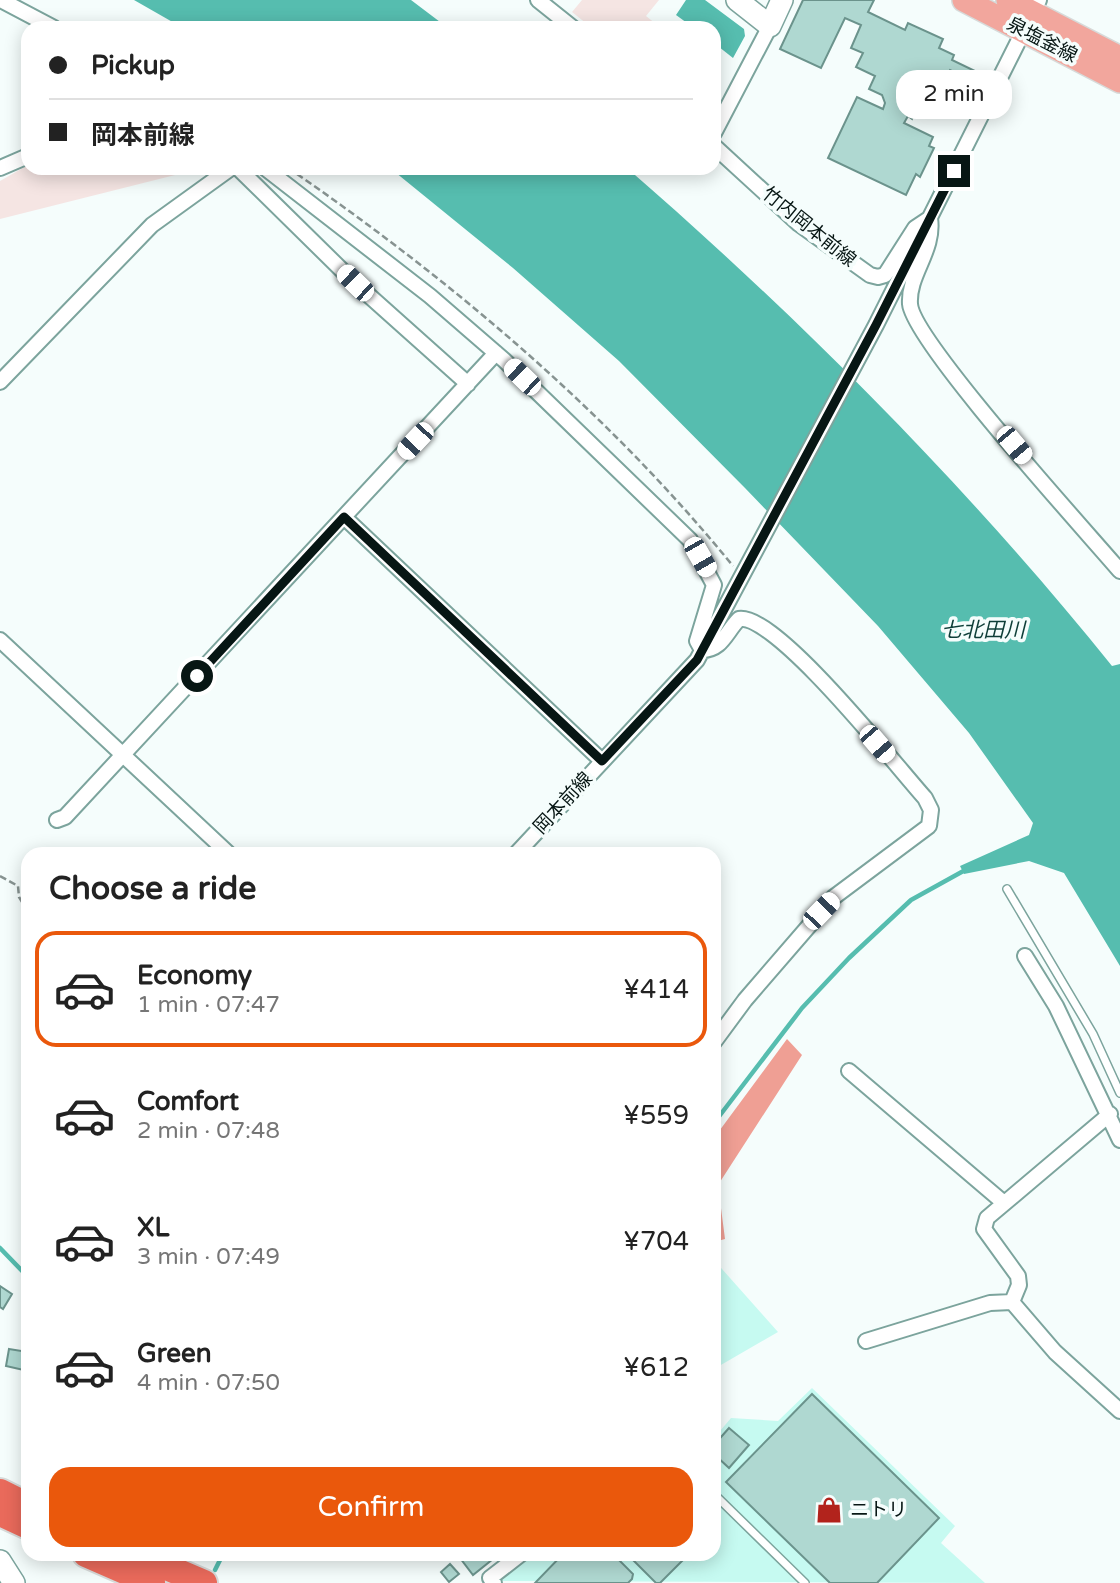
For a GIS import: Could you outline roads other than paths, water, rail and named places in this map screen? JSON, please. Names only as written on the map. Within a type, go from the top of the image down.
[{"type":"highway","points":[[0,1492],[21,1502]]},
{"type":"highway","points":[[0,1513],[21,1523]]},
{"type":"highway","points":[[102,1561],[152,1583]]},
{"type":"highway","points":[[152,1561],[204,1583]]},
{"type":"main road","name":"泉塩釜線","points":[[964,0],[1032,15],[1120,81]]},
{"type":"main road","points":[[1008,0],[1032,15],[1120,58]]},
{"type":"street","points":[[1,0],[41,21]]},
{"type":"street","points":[[538,0],[564,21]]},
{"type":"street","points":[[737,0],[770,26]]},
{"type":"street","points":[[721,120],[782,0]]},
{"type":"street","points":[[699,655],[876,325],[1032,15]]},
{"type":"street","name":"竹内岡本前線","points":[[721,152],[799,224],[870,275],[885,275],[915,228],[930,218]]},
{"type":"street","points":[[0,167],[21,159]]},
{"type":"street","points":[[0,382],[152,225],[221,175]]},
{"type":"street","points":[[244,175],[355,283],[468,384]]},
{"type":"street","points":[[274,175],[356,236],[496,353],[690,540],[714,585],[697,641],[699,655]]},
{"type":"street","points":[[930,218],[933,236],[911,295],[913,319],[943,361],[1120,570]]},
{"type":"street","points":[[57,820],[65,817],[496,353]]},
{"type":"street","points":[[344,517],[602,761]]},
{"type":"street","points":[[699,655],[721,643],[739,619],[755,622],[766,628],[814,671],[925,798],[932,818],[929,826],[834,897],[745,1000],[721,1033]]},
{"type":"street","points":[[0,640],[222,847]]},
{"type":"street","name":"岡本前線","points":[[522,847],[699,655]]},
{"type":"street","points":[[1025,956],[1056,1006],[1110,1114],[1120,1140]]},
{"type":"street","points":[[849,1071],[1004,1203]]},
{"type":"street","points":[[1012,1302],[1020,1286],[1018,1276],[984,1229],[987,1218],[1110,1114]]},
{"type":"street","points":[[866,1340],[990,1303],[1012,1302]]},
{"type":"street","points":[[1012,1302],[1055,1352],[1120,1411]]},
{"type":"street","points":[[0,1561],[14,1583]]},
{"type":"street","points":[[494,1583],[490,1578],[512,1561]]},
{"type":"lane","points":[[1007,890],[1093,1034],[1120,1093]]},
{"type":"lane","points":[[721,1501],[805,1583]]},
{"type":"water","points":[[134,0],[411,0],[439,21],[171,21]]},
{"type":"water","points":[[686,0],[705,0],[744,29],[745,36],[733,58],[721,49],[721,21],[684,21],[676,15]]},
{"type":"water","name":"七北田川","points":[[399,175],[635,175],[756,285],[881,406],[1000,534],[1112,666],[1120,664],[1120,966],[1064,873],[1029,861],[964,874],[960,866],[1029,835],[1033,823],[969,733],[878,626],[745,488],[619,361],[513,268]]},
{"type":"waterway","points":[[721,1114],[802,1008],[849,958],[911,900],[967,869]]},
{"type":"waterway","points":[[0,1248],[21,1270]]},
{"type":"waterway","points":[[215,1570],[220,1561]]},
{"type":"place","name":"ニトリ","points":[[829,1510]]}]
